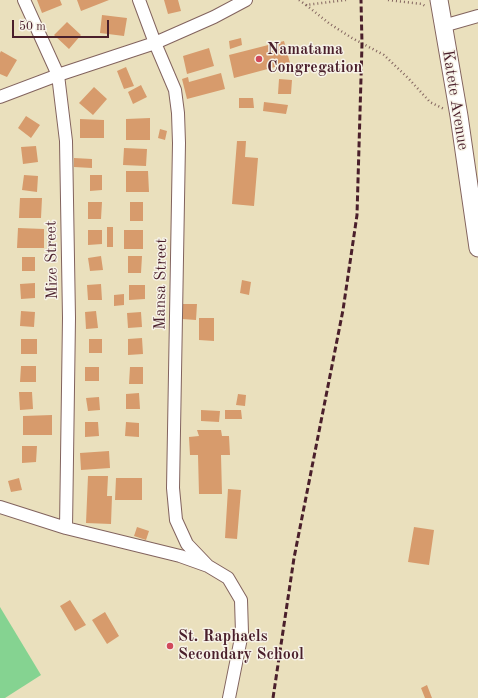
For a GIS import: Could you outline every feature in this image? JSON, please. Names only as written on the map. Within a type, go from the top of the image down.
[{"type":"street","name":"Mize Street","points":[[24,0],[58,75],[66,141],[69,318],[66,528]]},
{"type":"street","name":"Mansa Street","points":[[139,0],[175,90],[178,112],[179,159],[173,488],[176,520],[187,544],[208,566]]},
{"type":"street","points":[[0,97],[58,75],[155,43],[246,0]]},
{"type":"street","points":[[442,13],[478,16]]},
{"type":"street","name":"Katete Avenue","points":[[442,13],[459,116],[478,248]]},
{"type":"street","points":[[0,507],[66,528],[180,556],[208,566],[228,578],[241,600],[242,633],[229,698]]},
{"type":"path","points":[[299,0],[330,24],[362,44],[384,55],[430,102],[459,116]]},
{"type":"path","points":[[306,5],[346,0]]},
{"type":"path","points":[[388,0],[422,4],[442,13]]},
{"type":"green space","points":[[0,607],[41,675],[5,698],[0,698]]},
{"type":"building","points":[[37,0],[60,0],[62,5],[42,13]]},
{"type":"building","points":[[77,0],[109,0],[81,11]]},
{"type":"building","points":[[164,0],[178,0],[181,11],[168,14]]},
{"type":"building","points":[[102,15],[127,18],[124,36],[100,33]]},
{"type":"building","points":[[67,22],[81,35],[69,49],[54,35]]},
{"type":"building","points":[[241,38],[242,45],[230,49],[229,41]]},
{"type":"building","name":"Namatama Congregation","points":[[284,41],[290,63],[234,78],[229,55]]},
{"type":"building","points":[[209,48],[214,66],[187,74],[183,56]]},
{"type":"building","points":[[1,51],[17,60],[7,77],[0,74]]},
{"type":"building","points":[[126,67],[134,86],[124,89],[117,71]]},
{"type":"building","points":[[221,73],[225,89],[187,99],[182,79],[188,77],[189,82]]},
{"type":"building","points":[[279,79],[292,80],[291,94],[278,94]]},
{"type":"building","points":[[141,85],[147,97],[133,104],[128,92]]},
{"type":"building","points":[[94,87],[107,99],[93,115],[79,103]]},
{"type":"building","points":[[239,98],[253,98],[254,108],[239,108]]},
{"type":"building","points":[[264,102],[288,105],[286,114],[263,111]]},
{"type":"building","points":[[26,116],[40,125],[31,138],[18,128]]},
{"type":"building","points":[[150,118],[150,140],[126,140],[126,119]]},
{"type":"building","points":[[80,119],[104,120],[104,138],[80,138]]},
{"type":"building","points":[[160,129],[167,131],[165,140],[158,138]]},
{"type":"building","points":[[237,141],[246,141],[245,157],[258,158],[254,206],[232,204]]},
{"type":"building","points":[[36,146],[38,162],[23,164],[21,147]]},
{"type":"building","points":[[124,148],[147,149],[146,166],[123,165]]},
{"type":"building","points":[[74,158],[92,159],[92,168],[74,167]]},
{"type":"building","points":[[126,171],[148,171],[149,192],[126,192]]},
{"type":"building","points":[[24,175],[38,176],[37,192],[22,190]]},
{"type":"building","points":[[90,175],[102,175],[102,190],[90,191]]},
{"type":"building","points":[[20,198],[42,198],[41,218],[19,218]]},
{"type":"building","points":[[88,202],[102,202],[101,219],[88,219]]},
{"type":"building","points":[[130,202],[143,202],[143,221],[130,221]]},
{"type":"building","points":[[107,227],[113,227],[113,247],[107,247]]},
{"type":"building","points":[[18,228],[44,229],[44,248],[17,248]]},
{"type":"building","points":[[88,230],[102,230],[102,244],[88,245]]},
{"type":"building","points":[[124,230],[143,230],[143,249],[124,249]]},
{"type":"building","points":[[101,256],[103,270],[90,271],[88,258]]},
{"type":"building","points":[[128,256],[142,256],[141,273],[128,273]]},
{"type":"building","points":[[22,257],[35,257],[35,271],[22,271]]},
{"type":"building","points":[[242,280],[251,282],[249,295],[240,293]]},
{"type":"building","points":[[35,283],[35,298],[21,299],[20,284]]},
{"type":"building","points":[[101,284],[102,300],[88,300],[87,285]]},
{"type":"building","points":[[129,285],[145,285],[145,299],[129,300]]},
{"type":"building","points":[[124,294],[124,305],[114,306],[114,295]]},
{"type":"building","points":[[183,304],[197,304],[196,320],[182,319]]},
{"type":"building","points":[[21,311],[35,312],[34,327],[20,326]]},
{"type":"building","points":[[96,311],[98,328],[86,329],[85,312]]},
{"type":"building","points":[[141,312],[142,327],[128,328],[127,313]]},
{"type":"building","points":[[199,318],[214,318],[214,341],[199,340]]},
{"type":"building","points":[[142,338],[143,354],[128,355],[128,339]]},
{"type":"building","points":[[21,339],[37,339],[37,354],[21,354]]},
{"type":"building","points":[[89,339],[102,339],[102,353],[89,353]]},
{"type":"building","points":[[21,366],[36,366],[36,382],[20,382]]},
{"type":"building","points":[[85,367],[99,367],[99,381],[85,381]]},
{"type":"building","points":[[130,367],[143,367],[143,384],[129,384]]},
{"type":"building","points":[[19,392],[32,392],[33,409],[20,410]]},
{"type":"building","points":[[139,393],[140,409],[126,409],[126,394]]},
{"type":"building","points":[[238,394],[246,395],[245,406],[236,405]]},
{"type":"building","points":[[99,397],[100,410],[88,411],[86,398]]},
{"type":"building","points":[[201,410],[220,411],[219,422],[201,421]]},
{"type":"building","points":[[225,410],[241,410],[242,419],[225,419]]},
{"type":"building","points":[[52,415],[52,435],[23,435],[23,416]]},
{"type":"building","points":[[85,422],[98,422],[99,436],[85,437]]},
{"type":"building","points":[[126,422],[139,423],[139,437],[125,436]]},
{"type":"building","points":[[197,430],[221,430],[222,436],[229,436],[230,455],[221,455],[222,494],[199,494],[198,455],[190,455],[189,437],[199,436]]},
{"type":"building","points":[[22,446],[37,446],[36,462],[22,463]]},
{"type":"building","points":[[109,451],[110,468],[81,470],[80,453]]},
{"type":"building","points":[[88,476],[108,476],[107,496],[112,496],[111,524],[86,523]]},
{"type":"building","points":[[19,478],[22,490],[11,492],[8,481]]},
{"type":"building","points":[[116,478],[142,478],[142,500],[115,500]]},
{"type":"building","points":[[228,489],[241,490],[237,539],[225,538]]},
{"type":"building","points":[[137,527],[149,531],[146,540],[134,536]]},
{"type":"building","points":[[414,527],[434,530],[429,565],[408,562]]},
{"type":"building","points":[[70,600],[86,625],[75,631],[60,606]]},
{"type":"building","points":[[105,612],[119,636],[107,644],[92,620]]},
{"type":"building","points":[[427,685],[432,698],[425,698],[421,688]]},
{"type":"railway","points":[[273,698],[294,558],[343,310],[357,215],[362,44],[361,0]]},
{"type":"place","name":"Namatama Congregation","points":[[259,59]]},
{"type":"place","name":"St. Raphaels Secondary School","points":[[170,646]]}]
